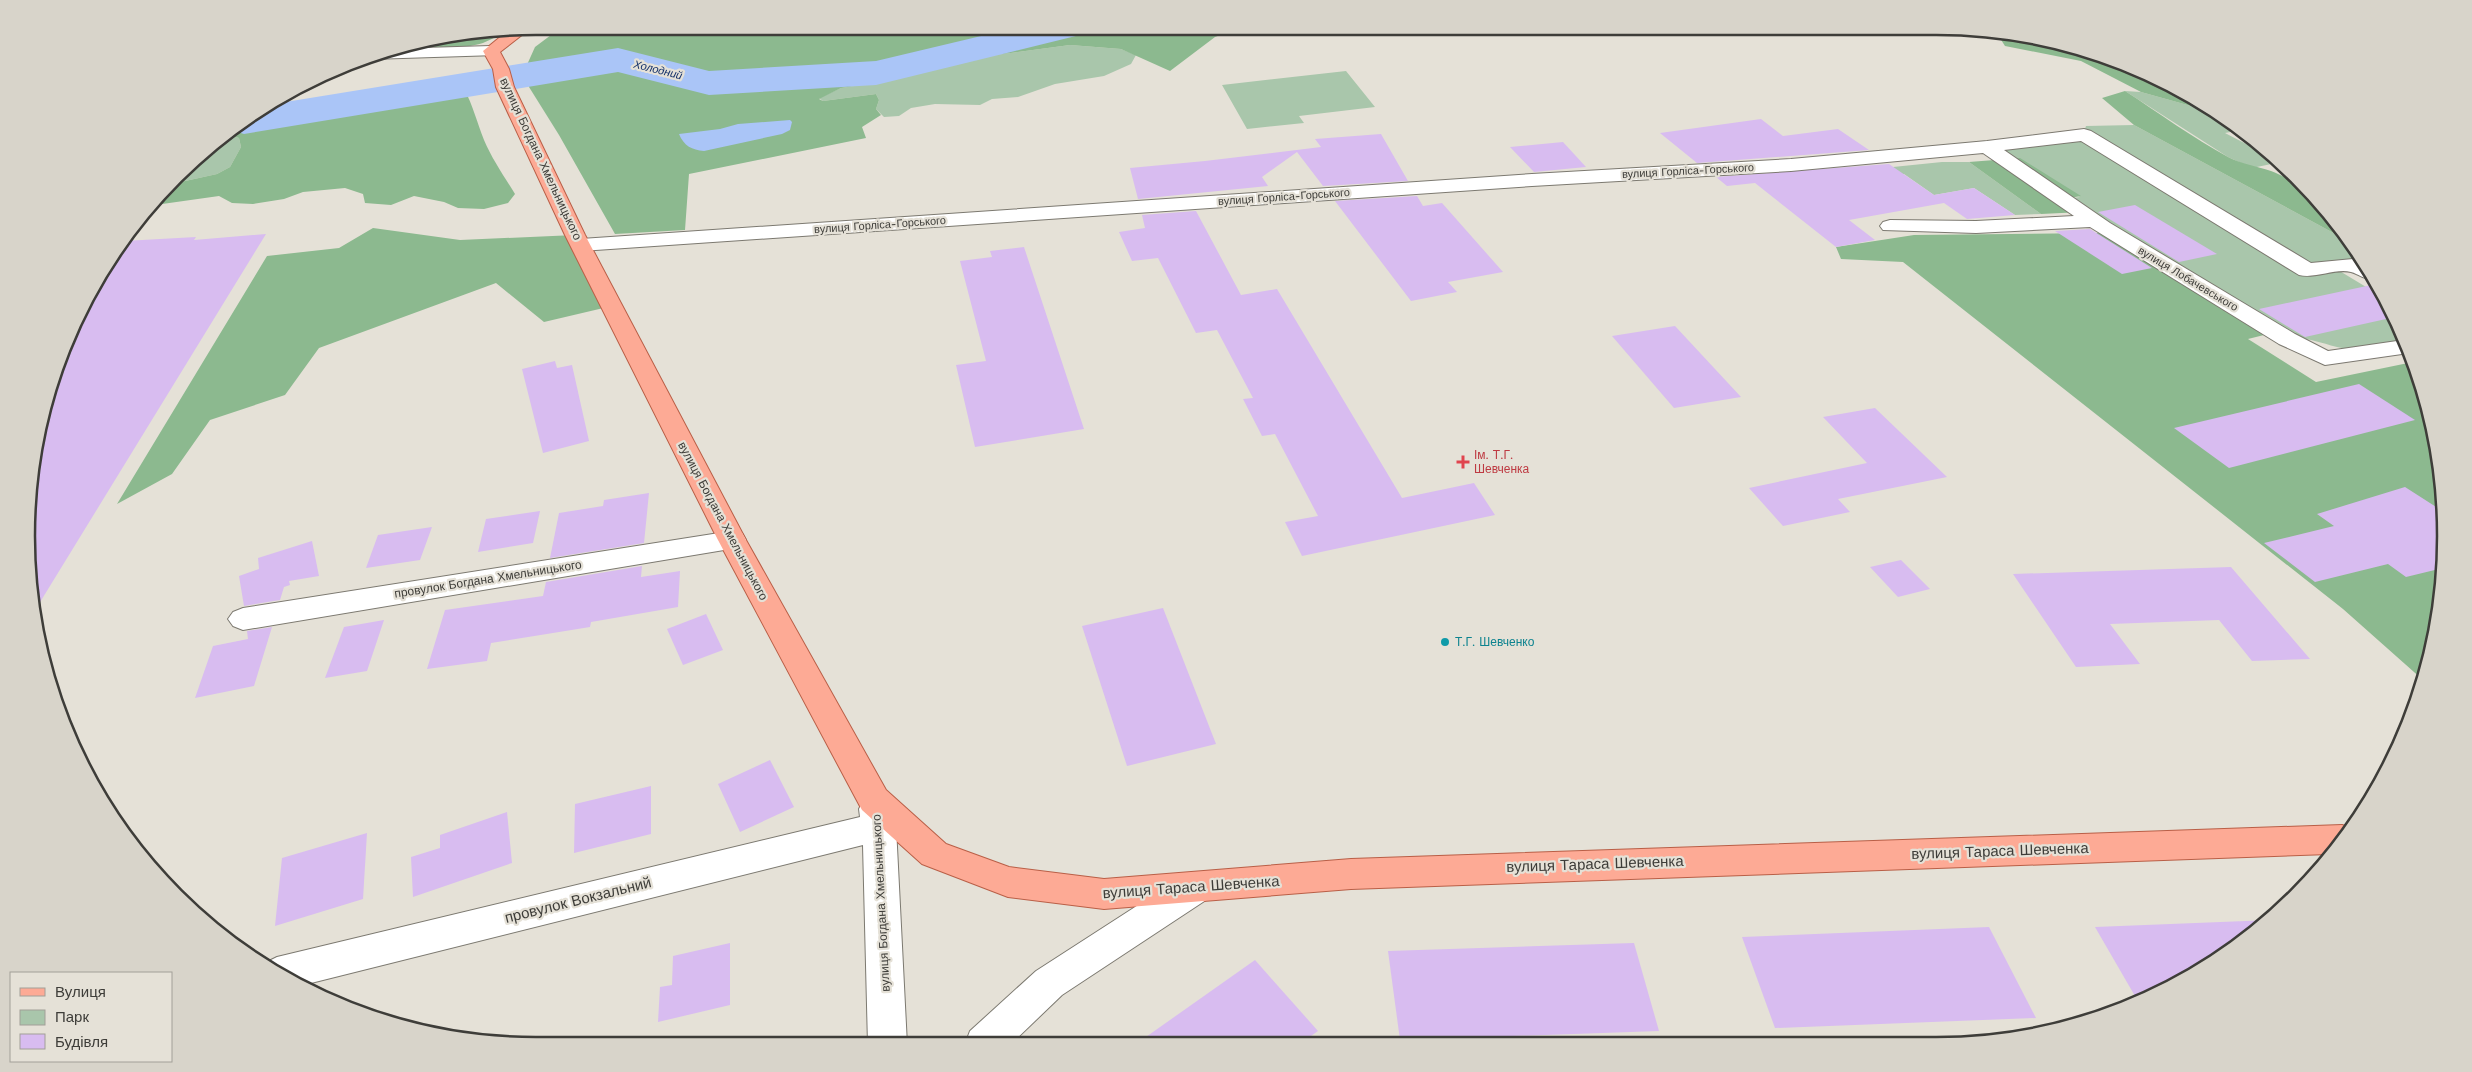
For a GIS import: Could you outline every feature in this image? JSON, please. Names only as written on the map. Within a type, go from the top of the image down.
[{"type":"main road","points":[[491,51],[511,36]]},
{"type":"main road","name":"вулиця Богдана Хмельницького","points":[[491,51],[581,245],[732,540],[877,814]]},
{"type":"main road","name":"вулиця Тараса Шевченка","points":[[877,814],[934,854],[1008,882],[1104,894],[1193,889],[1351,874],[2334,839]]},
{"type":"street","points":[[402,53],[491,51]]},
{"type":"street","name":"вулиця Горліса-Горського","points":[[581,245],[1532,180],[1791,165],[1987,147],[2084,135],[2308,270],[2353,265],[2359,267]]},
{"type":"street","name":"вулиця Лобачевського","points":[[1987,147],[2094,220],[2287,339],[2325,358],[2400,348]]},
{"type":"street","points":[[1890,226],[1976,227],[2094,220]]},
{"type":"street","name":"провулок Богдана Хмельницького","points":[[243,619],[732,540]]},
{"type":"street","name":"провулок Вокзальний","points":[[287,971],[877,814]]},
{"type":"street","name":"вулиця Богдана Хмельницького","points":[[877,814],[888,1037]]},
{"type":"street","points":[[991,1037],[1049,983],[1193,889]]},
{"type":"green space","points":[[551,35],[1220,35],[1215,37],[1170,71],[1121,49],[1070,45],[951,61],[888,81],[841,88],[819,99],[823,101],[876,94],[879,100],[876,109],[881,115],[862,127],[866,138],[689,174],[685,230],[615,234],[559,135],[529,87],[526,67],[535,47]]},
{"type":"green space","points":[[495,37],[473,46],[432,46]]},
{"type":"green space","points":[[2000,39],[2066,52],[2128,73],[2194,107],[2141,92],[2081,61],[2005,46]]},
{"type":"green space","points":[[1070,45],[1121,49],[1136,55],[1131,64],[1104,76],[1055,84],[1018,97],[992,99],[980,105],[935,104],[911,108],[899,116],[884,117],[876,109],[879,100],[876,94],[823,101],[819,98],[841,88],[888,81],[951,61]]},
{"type":"green space","points":[[1346,71],[1375,107],[1299,116],[1304,123],[1247,129],[1222,85]]},
{"type":"green space","points":[[446,88],[464,89],[487,147],[515,194],[508,203],[484,209],[458,208],[444,202],[414,196],[391,205],[365,203],[363,194],[345,188],[303,192],[284,199],[253,204],[232,203],[219,196],[161,204],[182,182],[217,174],[230,167],[241,147],[239,138],[234,137],[259,119]]},
{"type":"green space","points":[[2125,91],[2141,92],[2194,107],[2231,132],[2225,133],[2249,145],[2271,164],[2252,168],[2228,157]]},
{"type":"green space","points":[[2125,91],[2215,150],[2228,157],[2284,177],[2313,206],[2335,234],[2134,125],[2102,98]]},
{"type":"green space","points":[[2134,125],[2335,234],[2356,263],[2333,267],[2373,291],[2400,348],[2362,350],[2337,347],[2307,339],[2287,339],[2063,199],[2080,197],[2006,160],[1987,147],[2083,135],[2086,126]]},
{"type":"green space","points":[[234,137],[239,138],[241,147],[230,167],[217,174],[182,182],[231,139]]},
{"type":"green space","points":[[2020,158],[2081,196],[2064,199],[2082,212],[2041,214],[1969,162]]},
{"type":"green space","points":[[1942,162],[1969,162],[2041,214],[2015,215],[1974,188],[1934,195],[1904,174],[1808,185],[1893,167]]},
{"type":"green space","points":[[373,228],[460,240],[575,235],[612,306],[544,322],[496,283],[319,348],[285,395],[210,420],[172,474],[117,504],[267,256],[339,248]]},
{"type":"green space","points":[[2100,233],[2264,335],[2248,339],[2316,382],[2406,363],[2420,406],[2427,438],[2436,503],[2436,569],[2433,601],[2417,675],[2343,609],[1903,262],[1841,259],[1836,247],[1914,235]]},
{"type":"water","points":[[790,120],[792,122],[790,130],[782,134],[704,151],[689,147],[683,142],[679,134],[720,129],[738,124]]},
{"type":"building","points":[[1761,119],[1783,136],[1838,129],[1869,150],[1697,163],[1660,133]]},
{"type":"building","points":[[1381,134],[1408,181],[1323,186],[1297,152],[1262,177],[1268,186],[1138,199],[1130,168],[1321,147],[1315,139]]},
{"type":"building","points":[[1563,142],[1586,167],[1534,172],[1510,147]]},
{"type":"building","points":[[1889,164],[1934,195],[1974,188],[2015,215],[1967,219],[1944,203],[1849,220],[1875,240],[1836,247],[1755,183],[1727,186],[1716,177]]},
{"type":"building","points":[[1417,196],[1423,206],[1442,203],[1503,272],[1448,282],[1457,292],[1411,301],[1335,201]]},
{"type":"building","points":[[2135,205],[2217,254],[2179,262],[2098,212]]},
{"type":"building","points":[[1196,211],[1241,295],[1277,289],[1402,498],[1474,483],[1495,515],[1302,556],[1285,522],[1318,516],[1275,434],[1262,436],[1243,399],[1253,398],[1217,330],[1196,333],[1158,258],[1132,261],[1119,232],[1145,228],[1142,215]]},
{"type":"building","points":[[2090,229],[2152,268],[2122,274],[2055,231]]},
{"type":"building","points":[[266,234],[39,603],[35,536],[39,471],[52,406],[73,344],[102,285],[132,241],[196,237],[194,240]]},
{"type":"building","points":[[1024,247],[1084,429],[975,447],[956,365],[986,361],[960,261],[992,257],[990,251]]},
{"type":"building","points":[[2370,285],[2387,319],[2305,337],[2259,309]]},
{"type":"building","points":[[1675,326],[1741,397],[1674,408],[1612,336]]},
{"type":"building","points":[[555,361],[557,368],[572,365],[589,441],[543,453],[522,369]]},
{"type":"building","points":[[2359,384],[2415,420],[2229,468],[2174,428]]},
{"type":"building","points":[[1875,408],[1947,477],[1838,499],[1850,512],[1783,526],[1749,488],[1867,463],[1823,417]]},
{"type":"building","points":[[2405,487],[2436,507],[2436,570],[2406,577],[2388,564],[2315,582],[2264,543],[2334,526],[2317,514]]},
{"type":"building","points":[[649,493],[644,543],[550,558],[559,513],[603,506],[604,500]]},
{"type":"building","points":[[540,511],[533,543],[478,552],[486,519]]},
{"type":"building","points":[[432,527],[420,560],[366,568],[378,535]]},
{"type":"building","points":[[312,541],[319,576],[289,581],[290,585],[284,587],[280,600],[244,606],[239,576],[259,569],[258,558]]},
{"type":"building","points":[[1901,560],[1930,589],[1898,597],[1870,567]]},
{"type":"building","points":[[642,566],[641,577],[680,571],[678,607],[591,622],[590,627],[491,643],[487,661],[427,669],[445,610],[543,596],[546,582]]},
{"type":"building","points":[[2231,567],[2310,659],[2252,661],[2219,620],[2110,624],[2140,664],[2076,667],[2013,574]]},
{"type":"building","points":[[1163,608],[1216,744],[1127,766],[1082,626]]},
{"type":"building","points":[[706,614],[723,650],[683,665],[667,629]]},
{"type":"building","points":[[384,620],[367,671],[325,678],[344,627]]},
{"type":"building","points":[[272,627],[254,686],[195,698],[213,646],[248,639],[247,631]]},
{"type":"building","points":[[770,760],[794,807],[740,832],[718,784]]},
{"type":"building","points":[[651,786],[651,834],[574,853],[575,804]]},
{"type":"building","points":[[507,812],[512,863],[413,897],[411,857],[440,848],[440,835]]},
{"type":"building","points":[[367,833],[363,899],[275,926],[282,858]]},
{"type":"building","points":[[2257,921],[2214,953],[2186,970],[2135,996],[2095,927]]},
{"type":"building","points":[[1989,927],[2036,1018],[1775,1028],[1742,937]]},
{"type":"building","points":[[730,943],[730,1005],[658,1022],[660,987],[672,985],[673,956]]},
{"type":"building","points":[[1634,943],[1659,1031],[1486,1037],[1400,1037],[1388,951]]},
{"type":"building","points":[[1255,960],[1318,1031],[1310,1037],[1146,1037]]},
{"type":"waterway","name":"Холодний","points":[[259,119],[618,60],[709,83],[876,73],[1034,35]]},
{"type":"place","name":"Ім. Т.Г. Шевченка","points":[[1463,462]]},
{"type":"place","name":"Т.Г. Шевченко","points":[[1445,642]]}]
